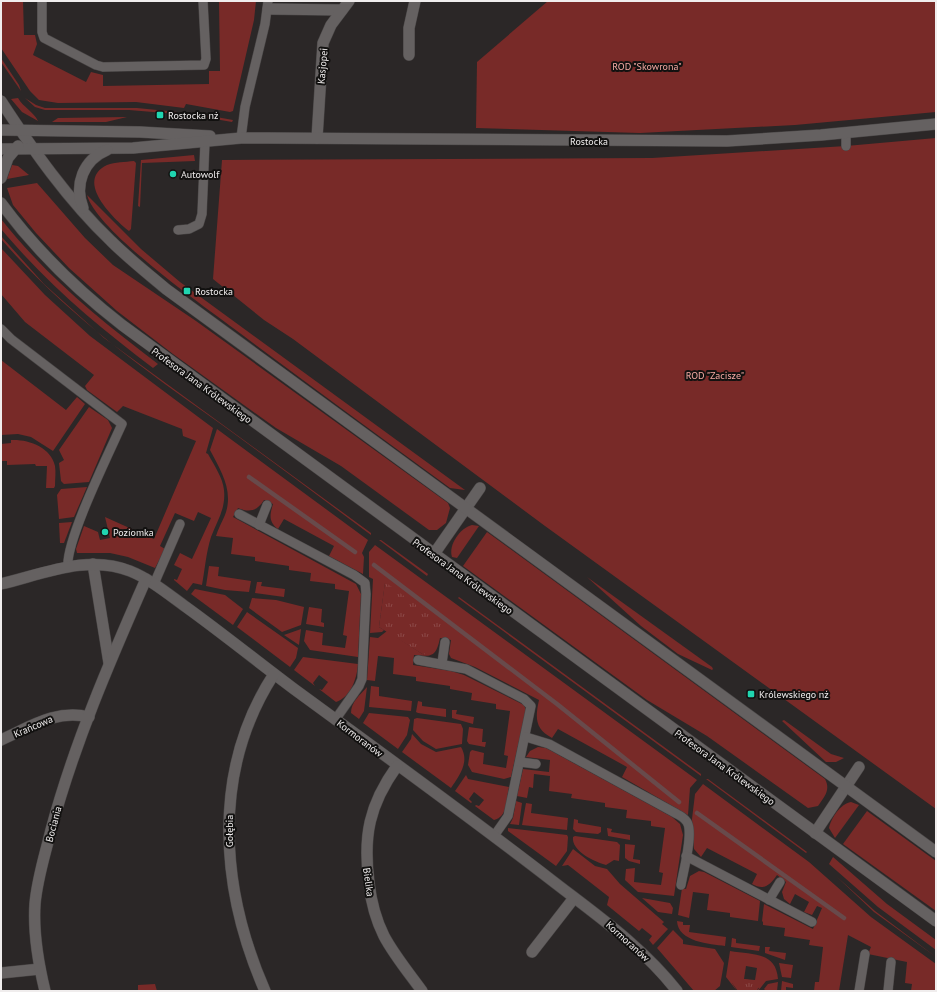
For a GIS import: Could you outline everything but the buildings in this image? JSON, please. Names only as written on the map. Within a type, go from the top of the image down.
[{"type":"street","name":"Kasjopei","points":[[318,138],[323,43],[331,25],[349,1]]},
{"type":"street","points":[[409,54],[409,28],[415,1]]},
{"type":"street","points":[[268,5],[342,10]]},
{"type":"street","points":[[1,101],[34,149],[85,214],[123,253],[166,289],[936,852]]},
{"type":"street","name":"Rostocka","points":[[1,130],[24,134],[50,130],[140,132],[241,138],[720,141],[846,133],[936,124]]},
{"type":"street","points":[[1,178],[8,158],[24,134]]},
{"type":"street","name":"Rostocka","points":[[1,149],[147,148],[241,138]]},
{"type":"street","name":"Rostocka","points":[[85,214],[80,200],[81,177],[93,158],[100,153],[114,148]]},
{"type":"street","name":"Profesora Jana Królewskiego","points":[[1,195],[4,207],[52,263],[103,311],[936,922]]},
{"type":"street","points":[[434,554],[480,488]]},
{"type":"street","name":"Kormoranów","points":[[1,584],[68,567],[93,564],[123,568],[150,581],[335,720],[494,836],[616,929],[641,951],[677,991]]},
{"type":"street","name":"Bociania","points":[[93,564],[109,663]]},
{"type":"street","name":"Bociania","points":[[45,991],[40,969],[34,925],[35,904],[41,869],[64,782],[109,663],[150,581]]},
{"type":"street","name":"Gołębia","points":[[265,991],[243,932],[234,893],[229,850],[229,806],[238,758],[246,727],[260,695],[274,674]]},
{"type":"street","name":"Krańcowa","points":[[1,740],[60,715],[71,713],[89,717]]},
{"type":"street","name":"Bielika","points":[[398,766],[387,780],[372,811],[368,832],[366,858],[372,902],[380,926],[391,948],[422,991]]},
{"type":"street","points":[[815,833],[859,767]]},
{"type":"street","points":[[532,952],[574,898]]},
{"type":"street","points":[[1,973],[40,969]]},
{"type":"lane","points":[[42,1],[42,32],[44,38],[96,65],[103,67],[204,65],[206,59],[203,1]]},
{"type":"lane","points":[[241,138],[245,107],[268,5]]},
{"type":"lane","points":[[846,133],[846,146]]},
{"type":"lane","points":[[178,230],[189,229],[199,224],[202,214],[205,142]]},
{"type":"lane","points":[[1,329],[11,339],[122,424],[76,531],[68,556],[68,567]]},
{"type":"lane","points":[[258,525],[267,505]]},
{"type":"lane","points":[[239,514],[354,575],[365,583],[366,594],[362,679],[359,686],[335,720]]},
{"type":"lane","points":[[150,581],[180,524]]},
{"type":"lane","points":[[442,663],[445,642]]},
{"type":"lane","points":[[418,660],[466,668],[529,703],[531,710],[526,737],[508,816],[494,836]]},
{"type":"lane","points":[[526,737],[550,744],[677,814],[688,826],[686,856],[681,885]]},
{"type":"lane","points":[[520,762],[536,764]]},
{"type":"lane","points":[[686,856],[812,922]]},
{"type":"lane","points":[[770,900],[780,882]]},
{"type":"lane","points":[[859,991],[865,954]]},
{"type":"lane","points":[[888,991],[892,962]]},
{"type":"green space","points":[[1,1],[23,1],[24,35],[35,35],[37,44],[33,55],[86,82],[91,72],[103,75],[103,86],[209,84],[209,71],[220,71],[219,1],[256,1],[254,20],[233,111],[230,112],[186,104],[184,108],[136,102],[58,103],[39,100],[30,91],[1,48]]},
{"type":"green space","name":"ROD \"Skowrona\"","points":[[548,1],[936,1],[936,112],[795,125],[640,133],[476,128],[477,62]]},
{"type":"green space","points":[[1,58],[19,85],[21,91],[1,62]]},
{"type":"green space","points":[[18,98],[38,121],[22,112],[11,99]]},
{"type":"green space","points":[[25,98],[36,105],[45,108],[137,108],[177,112],[177,114],[129,110],[45,110],[35,107]]},
{"type":"green space","points":[[194,113],[233,120],[232,122],[198,116]]},
{"type":"green space","points":[[127,117],[106,122],[52,122],[58,118]]},
{"type":"green space","name":"ROD \"Zacisze\"","points":[[936,138],[936,809],[545,526],[293,339],[264,320],[213,279],[222,160],[652,158],[846,146]]},
{"type":"green space","points":[[194,155],[195,161],[142,163],[140,207],[138,206],[141,160]]},
{"type":"green space","points":[[134,161],[136,163],[131,229],[129,231],[115,218],[100,200],[94,180],[98,172],[107,165]]},
{"type":"green space","points":[[12,165],[18,166],[29,175],[7,179]]},
{"type":"green space","points":[[37,183],[85,238],[113,265],[196,321],[448,503],[450,508],[446,523],[437,530],[429,530],[341,466],[276,428],[173,354],[117,311],[69,268],[36,233],[13,205],[7,188]]},
{"type":"green space","points":[[87,195],[141,249],[180,282],[465,490],[450,488],[175,285],[129,247],[110,228],[95,210]]},
{"type":"green space","points":[[1,219],[37,260],[75,297],[158,364],[153,368],[114,338],[59,290],[41,273],[1,229]]},
{"type":"green space","points":[[1,236],[44,284],[93,328],[51,291],[25,266],[1,239]]},
{"type":"green space","points":[[1,248],[45,295],[90,336],[213,428],[206,453],[220,476],[224,490],[224,503],[209,543],[202,585],[193,583],[187,591],[174,580],[177,580],[182,569],[174,565],[180,553],[192,559],[211,518],[198,512],[194,521],[175,513],[160,546],[165,549],[155,568],[128,557],[110,553],[77,553],[76,549],[84,526],[98,532],[100,540],[110,538],[105,517],[154,539],[196,441],[183,436],[182,429],[123,406],[117,412],[87,390],[85,386],[94,375],[25,322],[1,294]]},
{"type":"green space","points":[[93,328],[104,337],[117,347],[104,338]]},
{"type":"green space","points":[[117,347],[371,533],[371,535],[159,380]]},
{"type":"green space","points":[[1,360],[66,410],[77,397],[85,404],[53,451],[31,437],[18,434],[1,435]]},
{"type":"green space","points":[[89,407],[108,420],[112,428],[89,482],[64,484],[61,481],[59,463],[64,460],[59,450]]},
{"type":"green space","points":[[217,429],[368,540],[362,553],[364,557],[363,574],[329,556],[334,546],[284,519],[278,529],[271,521],[273,504],[264,500],[259,507],[250,511],[238,508],[233,517],[356,584],[361,594],[358,657],[310,650],[304,641],[306,630],[323,633],[322,645],[345,648],[347,636],[343,635],[349,591],[335,589],[335,584],[310,581],[311,573],[289,570],[289,566],[255,561],[255,557],[231,554],[233,538],[216,536],[225,515],[228,498],[222,473],[210,450]]},
{"type":"green space","points":[[11,440],[31,443],[44,449],[49,454],[53,459],[55,466],[54,488],[46,488],[47,466],[36,466],[35,464],[7,465],[7,461],[1,461],[1,444],[11,443]]},
{"type":"green space","points":[[87,487],[74,517],[59,519],[57,495],[61,489]]},
{"type":"green space","points":[[72,522],[64,543],[60,543],[59,523]]},
{"type":"green space","points":[[472,525],[479,526],[457,558],[452,557],[451,552],[453,542],[459,533]]},
{"type":"green space","points":[[487,532],[825,779],[827,783],[827,790],[818,806],[808,808],[707,736],[647,700],[463,566]]},
{"type":"green space","points":[[379,540],[428,574],[427,576]]},
{"type":"green space","points":[[375,545],[697,780],[690,788],[688,815],[622,777],[627,767],[558,729],[552,738],[546,735],[539,727],[537,718],[539,700],[475,667],[451,658],[449,654],[451,640],[440,638],[437,649],[429,656],[414,655],[413,665],[451,671],[464,675],[524,705],[526,710],[511,777],[504,779],[472,772],[468,765],[470,752],[472,750],[484,753],[483,764],[506,768],[508,756],[504,755],[510,711],[496,709],[496,704],[471,700],[472,693],[450,689],[450,686],[416,681],[416,677],[393,674],[394,658],[378,656],[375,681],[367,680],[370,637],[378,638],[387,631],[424,655],[385,583],[379,627],[384,630],[382,632],[370,633],[373,579],[369,577],[369,552]]},
{"type":"green space","points":[[209,566],[219,567],[218,576],[251,581],[249,592],[225,590],[206,586]]},
{"type":"green space","points":[[587,577],[713,669],[712,670],[678,654],[641,626]]},
{"type":"green space","points":[[257,582],[262,582],[261,586],[285,589],[284,597],[255,593]]},
{"type":"green space","points":[[385,582],[442,624],[424,655],[379,627]]},
{"type":"green space","points":[[195,589],[225,595],[243,609],[233,625],[191,594]]},
{"type":"green space","points":[[459,597],[701,774],[701,776],[458,598]]},
{"type":"green space","points":[[252,598],[276,600],[304,607],[301,625],[282,632],[249,608]]},
{"type":"green space","points":[[309,607],[322,609],[321,622],[324,623],[324,627],[306,624]]},
{"type":"green space","points":[[247,612],[298,648],[296,658],[290,667],[237,627]]},
{"type":"green space","points":[[301,629],[299,645],[284,635]]},
{"type":"green space","points":[[303,657],[358,664],[355,681],[346,696],[336,702],[319,689],[322,690],[328,682],[319,675],[313,683],[315,686],[294,670]]},
{"type":"green space","points":[[371,686],[379,687],[379,696],[412,701],[411,711],[369,707]]},
{"type":"green space","points":[[367,687],[364,711],[359,719],[351,713],[351,709],[356,699]]},
{"type":"green space","points":[[418,701],[422,702],[422,706],[446,709],[446,717],[416,712]]},
{"type":"green space","points":[[452,710],[457,710],[456,714],[474,717],[473,724],[452,718]]},
{"type":"green space","points":[[369,713],[408,717],[410,720],[407,735],[398,749],[363,723]]},
{"type":"green space","points":[[417,718],[461,724],[463,729],[462,744],[436,749],[423,741],[413,730],[414,719]]},
{"type":"green space","points":[[784,720],[831,754],[844,758],[836,762],[826,762],[782,721]]},
{"type":"green space","points":[[469,727],[483,729],[482,742],[486,742],[485,747],[469,744],[467,741]]},
{"type":"green space","points":[[412,734],[421,744],[436,752],[461,747],[464,763],[460,774],[451,788],[402,752],[411,739]]},
{"type":"green space","points":[[538,747],[546,748],[672,817],[680,824],[683,835],[674,896],[638,892],[625,880],[626,869],[635,868],[634,882],[661,885],[663,873],[659,872],[665,828],[651,826],[651,821],[626,818],[627,810],[605,807],[605,803],[571,798],[572,794],[549,791],[550,776],[534,774],[533,788],[529,787],[527,798],[517,796],[523,769],[549,772],[550,760],[526,757],[530,751]]},
{"type":"green space","points":[[466,775],[468,779],[509,787],[506,807],[499,818],[494,820],[475,806],[479,806],[484,800],[474,792],[469,799],[472,802],[471,803],[455,791]]},
{"type":"green space","points":[[706,779],[708,779],[807,852],[806,853]]},
{"type":"green space","points":[[703,784],[809,862],[871,917],[936,964],[936,991],[911,991],[912,984],[905,983],[907,962],[868,954],[871,947],[848,935],[839,991],[814,991],[815,982],[819,982],[823,947],[809,945],[810,940],[784,936],[785,928],[763,925],[762,921],[764,904],[813,929],[822,908],[817,906],[812,915],[804,912],[809,902],[795,894],[790,904],[784,899],[782,892],[786,882],[777,875],[772,882],[766,886],[760,887],[752,884],[757,874],[707,848],[701,857],[694,849],[692,819],[695,794]]},
{"type":"green space","points":[[516,801],[522,803],[519,825],[510,824],[513,818]]},
{"type":"green space","points":[[851,802],[859,805],[835,838],[829,828],[832,820],[840,808]]},
{"type":"green space","points":[[526,803],[532,804],[531,813],[568,818],[567,830],[522,825]]},
{"type":"green space","points":[[867,811],[936,861],[936,911],[843,844]]},
{"type":"green space","points":[[574,819],[578,820],[578,823],[601,827],[601,832],[598,834],[576,832],[573,829]]},
{"type":"green space","points":[[508,828],[567,835],[567,851],[556,866],[508,831]]},
{"type":"green space","points":[[607,828],[612,829],[611,832],[630,835],[630,840],[608,836]]},
{"type":"green space","points":[[575,836],[617,842],[620,845],[619,861],[614,860],[606,865],[590,859],[576,847],[573,842],[573,837]]},
{"type":"green space","points":[[625,844],[635,845],[633,859],[640,860],[640,864],[629,861],[625,858]]},
{"type":"green space","points":[[573,849],[595,866],[607,869],[620,884],[664,922],[662,924],[668,929],[653,945],[649,940],[652,936],[642,928],[639,931],[607,905],[609,897],[568,865],[562,866]]},
{"type":"green space","points":[[833,857],[887,904],[936,940],[936,950],[878,907],[829,864]]},
{"type":"green space","points":[[699,871],[704,872],[760,901],[758,921],[730,917],[730,913],[707,910],[709,894],[693,892],[689,918],[678,915],[682,888],[686,889],[690,876]]},
{"type":"green space","points":[[836,876],[875,911],[936,957],[874,912]]},
{"type":"green space","points":[[642,898],[670,903],[673,908],[672,914],[658,912]]},
{"type":"green space","points":[[677,921],[683,922],[683,925],[690,925],[689,932],[726,937],[725,946],[703,943],[689,938],[679,928]]},
{"type":"green space","points":[[673,930],[683,940],[683,944],[715,949],[724,963],[720,986],[714,991],[694,991],[657,948]]},
{"type":"green space","points":[[732,938],[736,939],[736,943],[760,946],[759,951],[731,947]]},
{"type":"green space","points":[[765,947],[770,947],[769,951],[786,953],[785,960],[765,953]]},
{"type":"green space","points":[[730,951],[754,954],[768,959],[773,963],[778,979],[766,981],[758,991],[759,988],[732,983],[737,991],[726,977]],"holes":[[[746,966],[757,968],[755,980],[744,979]]]},
{"type":"green space","points":[[779,963],[793,965],[791,978],[782,977]]},
{"type":"green space","points":[[734,977],[760,982],[757,991],[738,991],[732,983]]},
{"type":"green space","points":[[782,981],[793,984],[793,988],[786,987],[786,991],[781,991]]},
{"type":"green space","points":[[778,982],[777,991],[766,991],[764,989],[768,984]]},
{"type":"green space","points":[[155,984],[157,991],[138,991],[138,985]]},
{"type":"waterway","points":[[249,477],[355,552]]},
{"type":"waterway","points":[[374,565],[557,704],[679,802]]},
{"type":"waterway","points":[[697,813],[844,918]]},
{"type":"place","name":"Rostocka nż","points":[[160,115]]},
{"type":"place","name":"Autowolf","points":[[173,174]]},
{"type":"place","name":"Rostocka","points":[[187,291]]},
{"type":"place","name":"Poziomka","points":[[105,532]]},
{"type":"place","name":"Królewskiego nż","points":[[751,694]]}]
